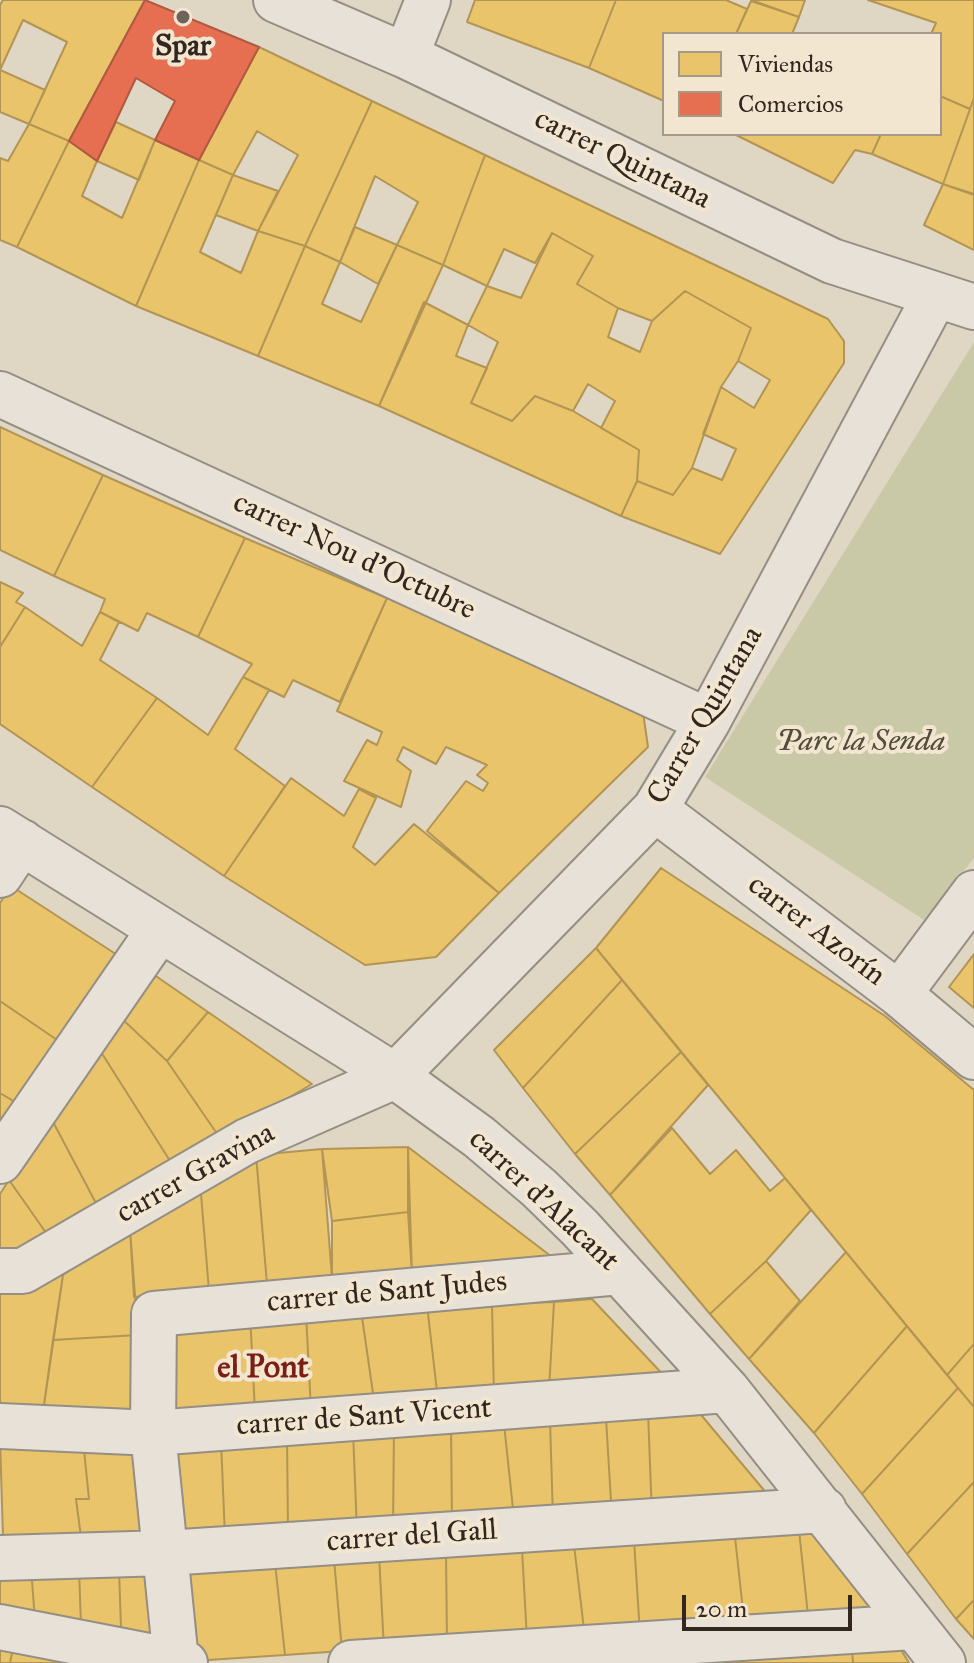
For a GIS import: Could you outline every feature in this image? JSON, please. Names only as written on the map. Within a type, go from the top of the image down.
[{"type":"street","name":"carrer Quintana","points":[[276,0],[406,56],[832,261],[955,301]]},
{"type":"street","points":[[406,56],[428,0]]},
{"type":"street","name":"Carrer Quintana","points":[[395,1076],[655,809],[955,301]]},
{"type":"street","name":"carrer Nou d'Octubre","points":[[0,394],[708,721]]},
{"type":"street","name":"carrer Azorín","points":[[655,809],[899,994],[974,1057]]},
{"type":"street","name":"carrer d'Alacant","points":[[7,849],[160,929],[395,1076],[479,1137],[539,1188],[727,1390],[943,1663]]},
{"type":"street","points":[[899,994],[974,893]]},
{"type":"street","points":[[0,1161],[160,929]]},
{"type":"street","name":"carrer Gravina","points":[[0,1271],[23,1271],[247,1141],[395,1076]]},
{"type":"street","name":"carrer de Sant Judes","points":[[153,1433],[154,1314],[620,1272]]},
{"type":"street","name":"carrer de Sant Vicent","points":[[0,1426],[153,1433],[727,1390]]},
{"type":"street","points":[[0,1627],[180,1662],[153,1433]]},
{"type":"street","name":"carrer del Gall","points":[[0,1558],[166,1553],[824,1510]]},
{"type":"street","points":[[351,1663],[913,1627]]},
{"type":"green space","name":"Parc la Senda","points":[[974,342],[974,858],[924,920],[705,777]]},
{"type":"building: Viviendas","points":[[3,0],[145,0],[69,141],[29,124],[67,42],[23,20],[0,70],[0,5]]},
{"type":"building: Viviendas","points":[[475,0],[616,0],[589,68],[467,22]]},
{"type":"building: Viviendas","points":[[616,0],[726,0],[747,9],[737,32],[662,32],[662,100],[589,68]]},
{"type":"building: Viviendas","points":[[751,0],[805,0],[799,17]]},
{"type":"building: Viviendas","points":[[868,0],[974,0],[974,98],[970,109],[942,97],[942,32],[932,32],[936,23]]},
{"type":"building: Viviendas","points":[[751,1],[799,17],[793,32],[737,32]]},
{"type":"building: Viviendas","points":[[259,47],[372,101],[305,246],[258,231],[298,155],[257,131],[233,175],[199,160]]},
{"type":"building: Viviendas","points":[[0,70],[45,90],[29,124],[0,112]]},
{"type":"building: Viviendas","points":[[942,97],[970,109],[943,184],[872,154],[880,136],[942,136]]},
{"type":"building: Viviendas","points":[[974,98],[974,194],[943,184]]},
{"type":"building: Viviendas","points":[[372,101],[485,155],[443,265],[397,245],[418,202],[375,176],[340,262],[305,246]]},
{"type":"building: Viviendas","points":[[116,122],[155,140],[139,180],[97,161]]},
{"type":"building: Viviendas","points":[[29,124],[69,141],[17,247],[0,240],[0,158],[8,161]]},
{"type":"building: Viviendas","points":[[738,136],[880,136],[872,154],[855,150],[833,183]]},
{"type":"building: Viviendas","points":[[155,140],[199,160],[136,306],[17,247],[69,141],[97,161],[82,196],[122,218]]},
{"type":"building: Viviendas","points":[[485,155],[828,319],[844,341],[844,363],[720,554],[621,516],[637,481],[673,495],[692,468],[722,480],[736,449],[703,434],[721,387],[754,408],[770,380],[738,361],[751,328],[685,291],[652,321],[618,308],[577,284],[593,256],[552,233],[535,263],[504,249],[487,286],[443,265]]},
{"type":"building: Viviendas","points":[[199,160],[233,175],[200,252],[241,273],[258,231],[305,246],[258,356],[136,306]]},
{"type":"building: Viviendas","points":[[233,175],[278,191],[258,231],[216,215]]},
{"type":"building: Viviendas","points":[[943,184],[974,195],[974,250],[924,225]]},
{"type":"building: Viviendas","points":[[355,227],[397,245],[378,284],[340,262]]},
{"type":"building: Viviendas","points":[[552,233],[593,256],[577,284],[618,308],[608,337],[640,352],[652,321],[685,291],[751,328],[738,361],[721,387],[692,468],[673,495],[637,481],[639,450],[601,428],[615,401],[588,384],[573,411],[535,396],[512,421],[471,403],[498,342],[468,325],[487,286],[521,298]]},
{"type":"building: Viviendas","points":[[397,245],[443,265],[379,406],[258,356],[305,246],[340,262],[322,304],[361,322]]},
{"type":"building: Viviendas","points":[[424,302],[468,325],[456,356],[487,368],[471,403],[512,421],[535,396],[573,411],[639,450],[637,481],[621,516],[379,406]]},
{"type":"building: Viviendas","points":[[0,427],[103,475],[54,576],[0,550]]},
{"type":"building: Viviendas","points":[[103,475],[245,538],[198,637],[147,613],[138,631],[100,612],[105,599],[54,576]]},
{"type":"building: Viviendas","points":[[245,538],[387,598],[340,702],[293,680],[284,697],[243,677],[252,664],[198,637]]},
{"type":"building: Viviendas","points":[[0,582],[23,593],[16,602],[25,607],[0,647]]},
{"type":"building: Viviendas","points":[[387,598],[643,712],[648,747],[499,893],[427,831],[466,781],[483,791],[488,783],[477,775],[487,765],[446,747],[436,764],[403,747],[397,760],[411,771],[401,807],[344,781],[367,740],[377,745],[382,732],[337,711]]},
{"type":"building: Viviendas","points":[[25,607],[82,646],[100,612],[119,622],[100,660],[157,698],[92,787],[0,724],[0,647]]},
{"type":"building: Viviendas","points":[[243,677],[269,690],[235,749],[285,786],[224,876],[92,787],[157,698],[208,735]]},
{"type":"building: Viviendas","points":[[291,778],[344,816],[359,789],[376,798],[353,847],[375,865],[414,824],[499,893],[436,957],[365,965],[224,876]]},
{"type":"building: Viviendas","points":[[661,868],[885,1016],[974,1090],[974,1344],[947,1375],[596,948]]},
{"type":"building: Viviendas","points":[[11,886],[125,960],[63,1044],[0,1001],[0,903]]},
{"type":"building: Viviendas","points":[[596,948],[622,980],[523,1088],[494,1050]]},
{"type":"building: Viviendas","points":[[974,954],[974,1008],[949,987]]},
{"type":"building: Viviendas","points":[[150,972],[208,1012],[167,1061],[120,1017]]},
{"type":"building: Viviendas","points":[[622,980],[681,1052],[575,1154],[523,1088]]},
{"type":"building: Viviendas","points":[[0,1001],[63,1044],[22,1106],[0,1093]]},
{"type":"building: Viviendas","points":[[208,1012],[312,1084],[220,1138],[167,1061]]},
{"type":"building: Viviendas","points":[[120,1017],[167,1061],[220,1138],[172,1164],[101,1052]]},
{"type":"building: Viviendas","points":[[101,1052],[172,1164],[97,1205],[52,1120]]},
{"type":"building: Viviendas","points":[[681,1052],[708,1085],[610,1195],[575,1154]]},
{"type":"building: Viviendas","points":[[0,1093],[22,1106],[0,1139]]},
{"type":"building: Viviendas","points":[[52,1120],[97,1205],[49,1237],[9,1180]]},
{"type":"building: Viviendas","points":[[672,1128],[710,1174],[736,1150],[770,1191],[785,1178],[811,1210],[766,1261],[710,1314],[610,1195]]},
{"type":"building: Viviendas","points":[[408,1147],[556,1260],[412,1275]]},
{"type":"building: Viviendas","points":[[408,1147],[408,1212],[332,1221],[322,1149]]},
{"type":"building: Viviendas","points":[[322,1149],[332,1278],[267,1284],[256,1155]]},
{"type":"building: Viviendas","points":[[256,1155],[267,1284],[209,1291],[200,1182]]},
{"type":"building: Viviendas","points":[[9,1180],[49,1237],[0,1256],[0,1194]]},
{"type":"building: Viviendas","points":[[200,1182],[209,1291],[134,1297],[130,1229]]},
{"type":"building: Viviendas","points":[[408,1212],[412,1275],[332,1278],[332,1221]]},
{"type":"building: Viviendas","points":[[130,1229],[138,1335],[53,1340],[63,1275]]},
{"type":"building: Viviendas","points":[[846,1252],[907,1326],[814,1433],[749,1359]]},
{"type":"building: Viviendas","points":[[766,1261],[800,1301],[749,1359],[710,1314]]},
{"type":"building: Viviendas","points":[[63,1275],[43,1412],[0,1411],[0,1291]]},
{"type":"building: Viviendas","points":[[592,1299],[670,1382],[549,1390],[554,1302]]},
{"type":"building: Viviendas","points":[[554,1302],[549,1390],[494,1396],[492,1304]]},
{"type":"building: Viviendas","points":[[492,1304],[494,1396],[438,1400],[427,1305]]},
{"type":"building: Viviendas","points":[[427,1305],[438,1400],[375,1407],[361,1310]]},
{"type":"building: Viviendas","points":[[361,1310],[375,1407],[311,1410],[306,1314]]},
{"type":"building: Viviendas","points":[[250,1314],[306,1314],[311,1410],[255,1412]]},
{"type":"building: Viviendas","points":[[250,1314],[255,1412],[169,1415],[168,1320]]},
{"type":"building: Viviendas","points":[[907,1326],[958,1388],[862,1494],[814,1433]]},
{"type":"building: Viviendas","points":[[138,1335],[141,1414],[43,1412],[53,1340]]},
{"type":"building: Viviendas","points":[[974,1344],[974,1407],[947,1375]]},
{"type":"building: Viviendas","points":[[958,1388],[974,1407],[974,1482],[907,1554],[862,1494]]},
{"type":"building: Viviendas","points":[[697,1410],[773,1501],[652,1516],[648,1412]]},
{"type":"building: Viviendas","points":[[648,1412],[652,1516],[612,1518],[606,1418]]},
{"type":"building: Viviendas","points":[[606,1418],[612,1518],[553,1518],[550,1421]]},
{"type":"building: Viviendas","points":[[550,1421],[553,1518],[514,1518],[504,1424]]},
{"type":"building: Viviendas","points":[[504,1424],[514,1518],[452,1525],[451,1425]]},
{"type":"building: Viviendas","points":[[451,1425],[452,1525],[393,1530],[394,1428]]},
{"type":"building: Viviendas","points":[[394,1428],[393,1530],[357,1532],[353,1431]]},
{"type":"building: Viviendas","points":[[353,1431],[357,1532],[288,1533],[287,1434]]},
{"type":"building: Viviendas","points":[[287,1434],[288,1533],[225,1537],[221,1442]]},
{"type":"building: Viviendas","points":[[0,1440],[83,1440],[89,1499],[76,1499],[81,1537],[3,1536]]},
{"type":"building: Viviendas","points":[[83,1440],[144,1443],[151,1535],[81,1537],[76,1499],[89,1499]]},
{"type":"building: Viviendas","points":[[221,1442],[225,1537],[178,1538],[171,1445]]},
{"type":"building: Viviendas","points":[[974,1482],[974,1600],[956,1619],[907,1554]]},
{"type":"building: Viviendas","points":[[799,1530],[812,1531],[879,1620],[809,1625]]},
{"type":"building: Viviendas","points":[[799,1530],[809,1625],[745,1629],[735,1537]]},
{"type":"building: Viviendas","points":[[735,1537],[745,1629],[640,1634],[634,1540]]},
{"type":"building: Viviendas","points":[[634,1540],[640,1634],[585,1638],[574,1545]]},
{"type":"building: Viviendas","points":[[574,1545],[585,1638],[527,1640],[522,1549]]},
{"type":"building: Viviendas","points":[[522,1549],[527,1640],[447,1644],[446,1554]]},
{"type":"building: Viviendas","points":[[446,1554],[447,1644],[384,1649],[379,1555]]},
{"type":"building: Viviendas","points":[[379,1555],[384,1649],[342,1651],[334,1559]]},
{"type":"building: Viviendas","points":[[334,1559],[342,1651],[285,1655],[275,1563]]},
{"type":"building: Viviendas","points":[[275,1563],[285,1655],[208,1660],[189,1648],[187,1569]]},
{"type":"building: Viviendas","points":[[0,1567],[31,1567],[35,1621],[0,1609]]},
{"type":"building: Viviendas","points":[[31,1567],[79,1570],[81,1625],[35,1621]]},
{"type":"building: Viviendas","points":[[79,1570],[119,1570],[121,1628],[81,1625]]},
{"type":"building: Viviendas","points":[[119,1570],[148,1570],[157,1635],[121,1628]]},
{"type":"building: Viviendas","points":[[974,1600],[974,1639],[956,1619]]},
{"type":"building: Viviendas","points":[[0,1643],[13,1648],[10,1663],[0,1663]]},
{"type":"building: Viviendas","points":[[13,1648],[68,1652],[66,1663],[10,1663]]},
{"type":"building: Viviendas","points":[[900,1648],[909,1663],[853,1663],[852,1649]]},
{"type":"building: Viviendas","points":[[852,1649],[853,1663],[668,1663]]},
{"type":"building: Comercios","points":[[145,0],[259,47],[199,160],[155,140],[175,101],[136,78],[97,161],[69,141]]},
{"type":"place","name":"Spar","points":[[183,17]]},
{"type":"district","name":"el Pont","points":[[263,1369]]}]
